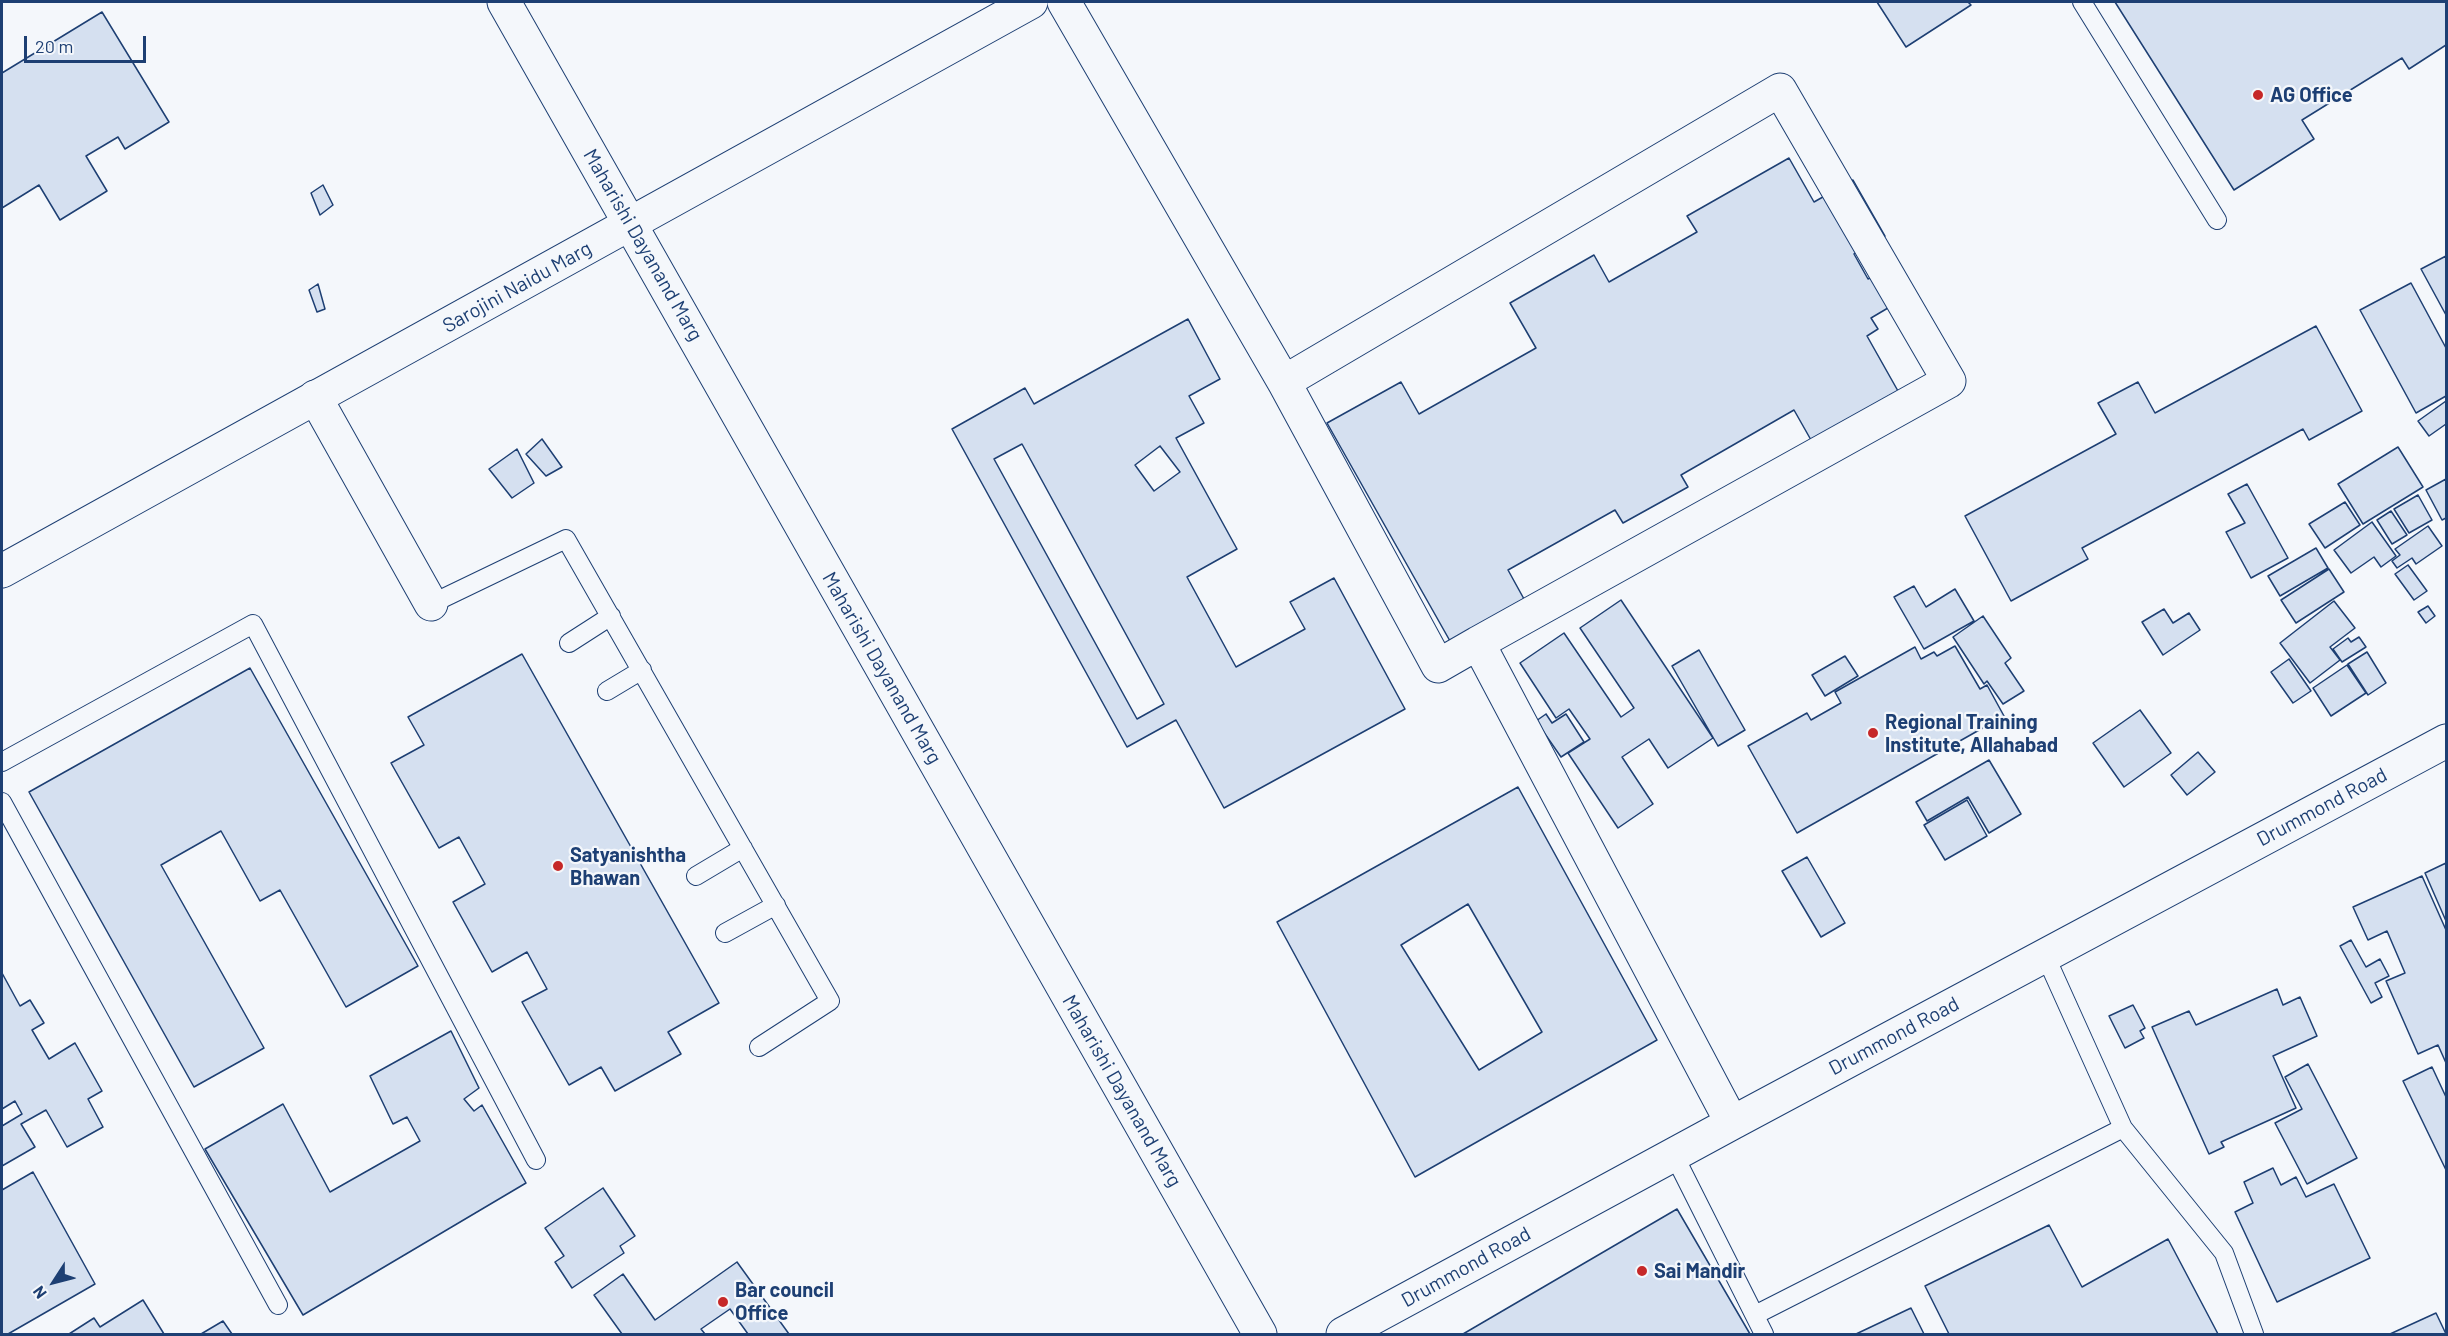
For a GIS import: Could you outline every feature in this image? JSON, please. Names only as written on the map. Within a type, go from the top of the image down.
[{"type":"street","name":"Maharishi Dayanand Marg","points":[[504,2],[1260,1335]]},
{"type":"street","name":"Sarojini Naidu Marg","points":[[2,571],[1031,2]]},
{"type":"street","points":[[1064,2],[1284,382],[1438,666],[1949,381],[1780,90],[1284,382]]},
{"type":"street","points":[[315,398],[432,604]]},
{"type":"street","points":[[1478,643],[1732,1122]]},
{"type":"street","name":"Drummond Road","points":[[1343,1335],[1732,1122],[2446,741]]},
{"type":"lane","points":[[2082,2],[2217,220]]},
{"type":"lane","points":[[432,604],[566,539],[830,1001],[759,1047]]},
{"type":"lane","points":[[570,643],[611,616]]},
{"type":"lane","points":[[2,762],[253,624],[536,1160]]},
{"type":"lane","points":[[607,691],[642,670]]},
{"type":"lane","points":[[2,802],[278,1305]]},
{"type":"lane","points":[[696,876],[743,848]]},
{"type":"lane","points":[[725,933],[776,905]]},
{"type":"lane","points":[[2045,955],[2123,1128],[2224,1253],[2254,1335]]},
{"type":"lane","points":[[1755,1315],[2123,1128]]},
{"type":"lane","points":[[1674,1155],[1764,1335]]},
{"type":"building","points":[[1877,2],[1968,2],[1971,5],[1906,47]]},
{"type":"building","name":"AG Office","points":[[2115,2],[2446,2],[2446,45],[2409,69],[2402,58],[2302,120],[2314,139],[2234,190]]},
{"type":"building","points":[[102,12],[169,122],[125,149],[118,137],[86,156],[107,191],[60,220],[39,185],[2,208],[2,73]]},
{"type":"building","points":[[1789,158],[1814,202],[1853,180],[1885,236],[1854,254],[1868,279],[1875,275],[1893,305],[1871,318],[1878,329],[1867,336],[1898,391],[1811,440],[1794,410],[1681,475],[1688,487],[1623,523],[1615,510],[1508,570],[1524,599],[1450,641],[1327,423],[1401,382],[1419,414],[1536,348],[1510,303],[1594,255],[1609,282],[1697,232],[1687,216]]},
{"type":"building","points":[[323,185],[333,205],[320,215],[311,193]]},
{"type":"building","points":[[2446,256],[2446,315],[2421,269]]},
{"type":"building","points":[[2411,283],[2446,348],[2446,396],[2416,413],[2360,310]]},
{"type":"building","points":[[318,284],[325,309],[317,312],[309,290]]},
{"type":"building","points":[[1188,319],[1220,379],[1189,396],[1204,423],[1176,438],[1237,549],[1187,577],[1236,667],[1305,629],[1290,602],[1334,578],[1405,709],[1224,808],[1176,720],[1127,747],[952,429],[1025,388],[1034,404]],"holes":[[[1022,444],[1164,704],[1137,719],[994,459]],[[1160,446],[1180,472],[1154,491],[1135,465]]]},
{"type":"building","points":[[2316,326],[2362,411],[2309,440],[2303,429],[2082,548],[2088,559],[2011,601],[1965,516],[2116,434],[2098,403],[2138,382],[2155,413]]},
{"type":"building","points":[[2446,401],[2446,424],[2429,436],[2418,421]]},
{"type":"building","points":[[542,439],[562,467],[546,476],[526,454]]},
{"type":"building","points":[[2398,447],[2423,487],[2363,524],[2338,484]]},
{"type":"building","points":[[517,449],[534,483],[512,498],[489,469]]},
{"type":"building","points":[[2446,479],[2446,518],[2442,520],[2426,490]]},
{"type":"building","points":[[2247,484],[2288,558],[2251,578],[2226,532],[2245,523],[2228,494]]},
{"type":"building","points":[[2418,495],[2432,520],[2409,533],[2394,509]]},
{"type":"building","points":[[2345,502],[2360,525],[2325,548],[2309,524]]},
{"type":"building","points":[[2391,511],[2407,535],[2392,544],[2377,520]]},
{"type":"building","points":[[2372,522],[2396,556],[2381,567],[2374,557],[2351,573],[2334,550]]},
{"type":"building","points":[[2428,526],[2442,546],[2416,564],[2412,558],[2397,568],[2392,561],[2400,555],[2395,549]]},
{"type":"building","points":[[2316,548],[2328,568],[2280,596],[2268,576]]},
{"type":"building","points":[[2408,565],[2427,591],[2414,600],[2395,574]]},
{"type":"building","points":[[2329,569],[2344,592],[2296,623],[2281,600]]},
{"type":"building","points":[[1914,586],[1926,607],[1955,589],[1974,621],[1924,649],[1894,597]]},
{"type":"building","points":[[1621,600],[1713,738],[1668,768],[1649,739],[1622,757],[1653,804],[1618,828],[1568,753],[1590,739],[1569,709],[1556,718],[1520,663],[1564,633],[1621,717],[1634,708],[1580,628]]},
{"type":"building","points":[[2334,601],[2355,628],[2330,647],[2340,660],[2310,683],[2280,643]]},
{"type":"building","points":[[2428,606],[2435,616],[2426,623],[2418,612]]},
{"type":"building","points":[[2164,609],[2173,623],[2189,613],[2200,630],[2163,655],[2142,622]]},
{"type":"building","points":[[1983,616],[2011,658],[2005,663],[2024,691],[2003,704],[1987,681],[1984,684],[1953,637]]},
{"type":"building","points":[[2359,637],[2366,647],[2342,662],[2333,649],[2348,638],[2351,642]]},
{"type":"building","name":"Regional Training Institute, Allahabad","points":[[1955,646],[1980,689],[1987,685],[2004,716],[1797,833],[1748,746],[1807,713],[1811,720],[1841,703],[1835,692],[1915,647],[1921,659],[1934,652],[1937,656]]},
{"type":"building","points":[[1699,650],[1745,730],[1718,746],[1672,666]]},
{"type":"building","points":[[2367,652],[2386,683],[2368,695],[2348,664]]},
{"type":"building","name":"Satyanishtha Bhawan","points":[[522,654],[719,1003],[668,1032],[681,1054],[615,1091],[601,1067],[569,1085],[522,1002],[547,989],[527,952],[492,972],[453,902],[485,884],[459,837],[439,848],[391,763],[424,745],[408,717]]},
{"type":"building","points":[[1845,656],[1858,676],[1825,696],[1812,675]]},
{"type":"building","points":[[2289,659],[2311,691],[2293,703],[2271,672]]},
{"type":"building","points":[[2347,665],[2366,693],[2331,716],[2313,688]]},
{"type":"building","points":[[250,668],[418,966],[346,1007],[280,890],[260,901],[221,831],[161,865],[264,1048],[194,1087],[29,792]]},
{"type":"building","points":[[2140,710],[2171,753],[2124,787],[2093,743]]},
{"type":"building","points":[[1546,714],[1552,723],[1566,714],[1584,742],[1561,757],[1536,721]]},
{"type":"building","points":[[2198,752],[2215,772],[2187,795],[2171,775]]},
{"type":"building","points":[[1989,760],[2021,814],[1989,833],[1968,797],[1927,821],[1916,802]]},
{"type":"building","points":[[1518,787],[1657,1040],[1415,1177],[1277,922]],"holes":[[[1468,904],[1542,1032],[1479,1070],[1401,945]]]},
{"type":"building","points":[[1967,800],[1987,836],[1945,860],[1924,825]]},
{"type":"building","points":[[1807,857],[1845,923],[1821,937],[1782,871]]},
{"type":"building","points":[[2446,863],[2446,921],[2425,873]]},
{"type":"building","points":[[2422,876],[2446,930],[2446,1063],[2438,1045],[2418,1054],[2386,981],[2405,973],[2387,931],[2368,940],[2353,907]]},
{"type":"building","points":[[2351,940],[2366,967],[2380,959],[2389,976],[2375,983],[2382,997],[2371,1003],[2340,946]]},
{"type":"building","points":[[2,973],[20,1006],[30,1000],[44,1023],[32,1030],[49,1059],[75,1043],[102,1091],[88,1099],[103,1127],[67,1147],[46,1110],[21,1124],[35,1147],[2,1166],[2,1126],[22,1114],[15,1101],[2,1109]]},
{"type":"building","points":[[2277,989],[2283,1005],[2300,997],[2317,1036],[2273,1056],[2296,1108],[2221,1142],[2224,1147],[2209,1154],[2152,1027],[2189,1011],[2196,1025]]},
{"type":"building","points":[[2133,1005],[2145,1028],[2140,1031],[2144,1038],[2125,1048],[2109,1016]]},
{"type":"building","points":[[451,1031],[479,1088],[464,1099],[474,1111],[482,1105],[526,1183],[303,1315],[205,1149],[283,1104],[330,1192],[420,1141],[407,1117],[393,1124],[370,1076]]},
{"type":"building","points":[[2308,1064],[2357,1158],[2307,1184],[2275,1123],[2302,1109],[2285,1077]]},
{"type":"building","points":[[2432,1067],[2446,1097],[2446,1170],[2403,1081]]},
{"type":"building","points":[[2273,1168],[2281,1185],[2296,1177],[2306,1197],[2334,1184],[2370,1258],[2277,1302],[2235,1212],[2253,1203],[2244,1182]]},
{"type":"building","points":[[33,1172],[95,1284],[8,1334],[2,1334],[2,1190]]},
{"type":"building","points":[[603,1188],[635,1236],[620,1246],[624,1253],[572,1288],[555,1262],[564,1256],[545,1228]]},
{"type":"building","name":"Sai Mandir","points":[[1677,1209],[1750,1334],[1463,1334]]},
{"type":"building","points":[[2049,1225],[2082,1287],[2168,1239],[2218,1334],[1949,1334],[1925,1286]]},
{"type":"building","name":"Bar council Office","points":[[737,1262],[789,1334],[748,1334],[730,1309],[701,1329],[705,1334],[622,1334],[594,1295],[623,1274],[655,1320]]},
{"type":"building","points":[[143,1300],[164,1334],[69,1334],[94,1318],[100,1327]]},
{"type":"building","points":[[1911,1308],[1924,1334],[1856,1334]]},
{"type":"building","points":[[2436,1313],[2446,1334],[2390,1334]]},
{"type":"building","points":[[223,1321],[232,1334],[201,1334]]},
{"type":"place","name":"AG Office","points":[[2258,95]]},
{"type":"place","name":"Regional Training Institute, Allahabad","points":[[1873,733]]},
{"type":"place","name":"Satyanishtha Bhawan","points":[[558,866]]},
{"type":"place","name":"Sai Mandir","points":[[1642,1271]]},
{"type":"place","name":"Bar council Office","points":[[723,1302]]}]
